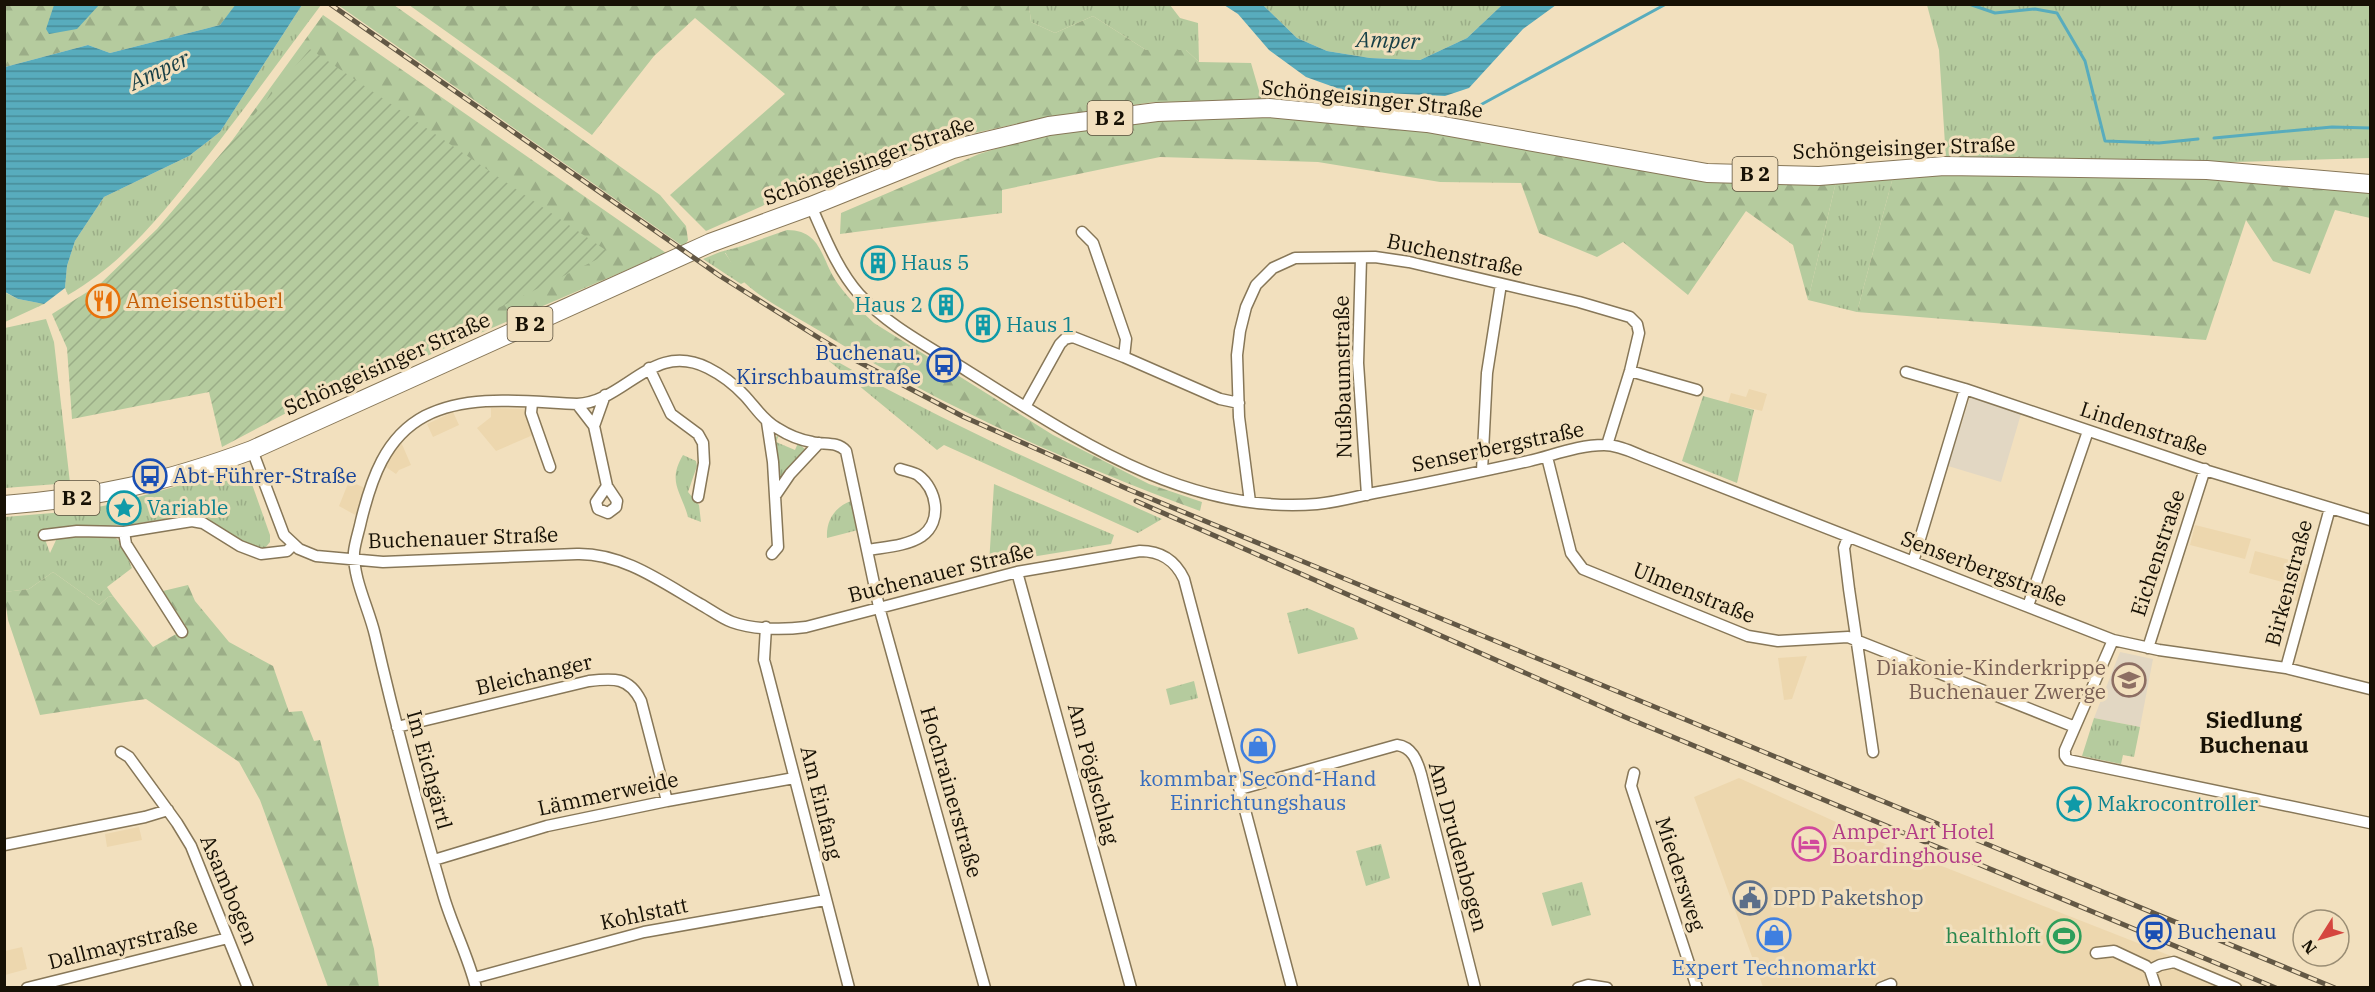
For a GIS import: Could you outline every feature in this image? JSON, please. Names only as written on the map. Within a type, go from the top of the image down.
[{"type":"main road","name":"Schöngeisinger Straße","points":[[4,505],[76,498],[139,486],[212,465],[252,450],[710,243],[812,206],[953,149],[1049,126],[1156,112],[1269,108],[1427,123],[1707,173],[1819,176],[1944,166],[2207,170],[2370,184]]},
{"type":"street","name":"Senserbergstraße","points":[[812,206],[845,276],[872,308],[895,325],[1114,458],[1143,472],[1207,495],[1250,502],[1314,504],[1482,471],[1584,447],[1607,445],[1635,453],[2113,640],[2148,648],[2286,668],[2370,689]]},
{"type":"street","points":[[1083,232],[1093,243],[1126,339],[1125,357]]},
{"type":"street","name":"Buchenstraße","points":[[1250,502],[1242,454],[1239,403],[1240,331],[1251,294],[1261,279],[1279,264],[1294,258],[1361,258],[1409,262],[1580,302],[1630,317],[1637,324],[1639,333],[1607,445]]},
{"type":"street","name":"Nußbaumstraße","points":[[1361,258],[1358,363],[1367,495]]},
{"type":"street","points":[[1482,471],[1487,373],[1501,284]]},
{"type":"street","points":[[1025,406],[1060,344],[1065,339],[1073,337],[1220,399],[1239,403]]},
{"type":"street","points":[[354,560],[354,550],[366,500],[376,471],[388,450],[412,425],[435,412],[461,403],[576,404],[592,402],[650,368],[672,361],[691,362],[707,367],[739,389],[767,422],[791,435],[819,443],[839,445],[848,456],[879,607]]},
{"type":"street","points":[[650,368],[671,414],[698,435],[703,443],[704,463],[698,497]]},
{"type":"street","points":[[1630,371],[1697,390]]},
{"type":"street","name":"Lindenstraße","points":[[1906,372],[1965,389],[2205,470],[2370,520]]},
{"type":"street","points":[[1912,562],[1965,389]]},
{"type":"street","points":[[594,426],[605,395]]},
{"type":"street","points":[[532,403],[531,413],[550,467]]},
{"type":"street","points":[[576,404],[594,426],[607,486]]},
{"type":"street","points":[[767,422],[773,462],[778,547],[772,554]]},
{"type":"street","points":[[2028,606],[2088,430]]},
{"type":"street","points":[[775,496],[790,474],[819,443]]},
{"type":"street","points":[[44,535],[77,531],[124,532],[192,521],[203,523],[240,546],[261,555],[287,551],[293,544],[279,527],[252,450]]},
{"type":"street","name":"Ulmenstraße","points":[[1547,457],[1571,553],[1583,569],[1748,636],[1774,640],[1848,637],[2075,727]]},
{"type":"street","points":[[868,550],[915,540],[933,525],[935,511],[933,494],[920,477],[900,469]]},
{"type":"street","name":"Eichenstraße","points":[[2148,648],[2205,470]]},
{"type":"street","name":"Birkenstraße","points":[[2286,668],[2330,508]]},
{"type":"street","points":[[124,532],[126,544],[182,632]]},
{"type":"street","points":[[1848,537],[1844,548],[1855,640],[1873,752]]},
{"type":"street","name":"Buchenauer Straße","points":[[293,544],[316,556],[383,562],[605,555],[631,565],[723,618],[742,625],[793,629],[1017,572],[1140,551],[1160,554],[1180,570],[1187,588],[1292,987]]},
{"type":"street","name":"Im Eichgärtl","points":[[354,560],[444,897],[475,983]]},
{"type":"street","name":"Am Pöglschlag","points":[[1017,572],[1131,987]]},
{"type":"street","name":"Hochrainerstraße","points":[[879,607],[986,987]]},
{"type":"street","name":"Am Einfang","points":[[766,627],[764,660],[849,987]]},
{"type":"street","points":[[2113,640],[2064,756],[2073,763],[2139,774],[2370,823]]},
{"type":"street","name":"Bleichanger","points":[[397,727],[588,681],[612,679],[621,681],[633,687],[641,701],[667,801]]},
{"type":"street","name":"Am Drudenbogen","points":[[1240,789],[1396,745],[1410,750],[1421,774],[1475,987]]},
{"type":"street","name":"Asambogen","points":[[121,752],[128,756],[168,810],[196,856],[248,987]]},
{"type":"street","name":"Miedersweg","points":[[1634,773],[1631,786],[1697,987]]},
{"type":"street","name":"Lämmerweide","points":[[434,860],[547,826],[794,778]]},
{"type":"street","points":[[5,841],[137,819],[168,810]]},
{"type":"street","name":"Kohlstatt","points":[[475,983],[644,932],[825,900]]},
{"type":"street","name":"Dallmayrstraße","points":[[27,987],[228,938]]},
{"type":"street","points":[[2096,953],[2114,951],[2150,970],[2156,987]]},
{"type":"street","points":[[2150,970],[2174,962],[2236,987]]},
{"type":"street","points":[[1583,986],[1607,987]]},
{"type":"shaded area","points":[[1749,389],[1767,394],[1762,411],[1728,403],[1731,393],[1746,397]]},
{"type":"shaded area","points":[[1970,397],[2021,414],[2001,482],[1948,466]]},
{"type":"shaded area","points":[[491,408],[524,409],[533,435],[496,451],[477,428],[491,417]]},
{"type":"shaded area","points":[[453,412],[459,425],[433,437],[427,424]]},
{"type":"shaded area","points":[[401,442],[411,465],[399,470],[396,474],[383,465]]},
{"type":"shaded area","points":[[349,481],[365,488],[357,516],[339,506]]},
{"type":"shaded area","points":[[2195,525],[2251,539],[2245,559],[2190,545]]},
{"type":"shaded area","points":[[2255,551],[2309,565],[2300,602],[2283,597],[2286,583],[2249,573]]},
{"type":"shaded area","name":"Diakonie-Kinderkrippe Buchenauer Zwerge","points":[[2120,652],[2153,659],[2140,727],[2094,718]]},
{"type":"shaded area","points":[[1807,656],[1792,699],[1784,700],[1778,658]]},
{"type":"shaded area","points":[[1739,778],[1878,841],[2250,987],[1763,987],[1694,797]]},
{"type":"shaded area","points":[[139,827],[142,840],[107,847],[105,834]]},
{"type":"shaded area","points":[[22,947],[27,969],[5,975],[5,951]]},
{"type":"green space","points":[[5,5],[236,5],[220,25],[110,53],[88,45],[5,67]]},
{"type":"green space","points":[[302,5],[321,5],[173,200],[125,252],[89,282],[68,295],[65,288],[67,266],[75,241],[104,197],[189,156],[220,132]]},
{"type":"green space","points":[[338,5],[394,5],[660,195],[686,226],[688,240],[684,247]]},
{"type":"green space","points":[[409,5],[1029,5],[1031,22],[1055,33],[1093,16],[1146,50],[1186,50],[1199,62],[1251,63],[1262,101],[1154,102],[1048,117],[943,140],[798,190],[706,231],[670,195],[785,94],[695,18],[654,56],[592,135]]},
{"type":"green space","points":[[1029,5],[1170,5],[1180,18],[1198,23],[1199,62],[1186,50],[1146,50],[1093,16],[1055,33],[1031,22]]},
{"type":"green space","points":[[1263,5],[1502,5],[1467,38],[1420,60],[1370,58],[1327,51],[1297,38]]},
{"type":"green space","points":[[1927,5],[2370,5],[2370,158],[2202,163],[1946,160],[1939,50]]},
{"type":"green space","points":[[323,15],[666,253],[313,405],[311,400],[311,49],[226,149]]},
{"type":"green space","points":[[310,49],[610,253],[311,400],[222,447],[209,392],[72,419],[67,348],[52,314],[100,284],[157,229]]},
{"type":"green space","points":[[1269,113],[1836,182],[1808,300],[1793,245],[1746,211],[1688,295],[1623,242],[1597,257],[1539,233],[1521,183],[1440,182],[1318,162],[1160,157],[1002,190],[1002,213],[840,234],[841,213],[979,154],[1051,132],[1157,118]]},
{"type":"green space","points":[[1943,172],[2197,177],[2362,192],[2370,193],[2370,218],[2335,210],[2310,274],[2273,261],[2246,220],[2206,340],[1857,312],[1893,177]]},
{"type":"green space","points":[[1893,177],[1857,312],[1808,300],[1836,182]]},
{"type":"green space","points":[[787,230],[799,231],[814,241],[820,248],[838,284],[874,323],[1053,435],[1149,484],[1202,502],[1200,511],[1101,473],[956,407],[863,357],[761,296],[742,280],[725,252]]},
{"type":"green space","points":[[742,246],[725,253],[745,282],[741,284],[703,259],[720,252]]},
{"type":"green space","points":[[4,292],[18,299],[44,304],[5,322]]},
{"type":"green space","points":[[46,319],[54,342],[70,483],[5,488],[5,328]]},
{"type":"green space","points":[[812,347],[897,394],[1028,459],[1162,519],[1138,533],[944,445],[937,450]]},
{"type":"green space","points":[[1703,396],[1754,410],[1737,483],[1682,461]]},
{"type":"green space","points":[[779,435],[776,442],[795,450],[798,443],[806,450],[780,485],[773,439]]},
{"type":"green space","points":[[683,455],[696,461],[697,466],[688,492],[699,505],[701,522],[688,517],[677,486],[676,472]]},
{"type":"green space","points":[[242,468],[247,470],[270,535],[270,542],[265,548],[247,544],[231,536],[202,513],[127,525],[122,521],[113,504]]},
{"type":"green space","points":[[994,484],[1114,535],[1111,544],[989,564]]},
{"type":"green space","points":[[851,501],[858,530],[827,538],[828,525],[833,515],[840,507]]},
{"type":"green space","points":[[108,505],[117,525],[42,531],[50,553],[57,538],[105,534],[117,539],[132,568],[107,587],[113,596],[108,597],[99,605],[53,572],[29,589],[5,592],[5,517],[76,511]]},
{"type":"green space","points":[[53,572],[99,605],[108,597],[113,596],[153,647],[187,628],[163,591],[188,585],[195,601],[229,642],[273,666],[289,712],[302,711],[314,741],[320,740],[374,949],[379,987],[328,987],[260,800],[239,762],[146,699],[40,715],[8,620],[4,592],[29,589]]},
{"type":"green space","points":[[1307,608],[1354,628],[1358,639],[1298,654],[1287,613]]},
{"type":"green space","points":[[1194,681],[1198,698],[1170,705],[1166,689]]},
{"type":"green space","points":[[2094,718],[2140,727],[2134,757],[2123,755],[2121,764],[2082,756]]},
{"type":"green space","points":[[1381,844],[1390,878],[1366,886],[1356,851]]},
{"type":"green space","points":[[1582,882],[1591,915],[1552,926],[1542,893]]},
{"type":"water","points":[[54,4],[99,5],[77,29],[49,34],[46,29]]},
{"type":"water","name":"Amper","points":[[236,4],[302,5],[220,132],[189,156],[104,197],[75,241],[67,266],[65,288],[44,304],[18,299],[5,292],[5,67],[88,45],[110,53],[220,25]]},
{"type":"water","points":[[1224,5],[1263,5],[1297,38],[1327,51],[1370,58],[1420,60],[1467,38],[1502,5],[1556,5],[1523,29],[1469,88],[1445,96],[1345,91],[1306,77],[1269,50],[1238,14]]},
{"type":"waterway","points":[[1464,105],[1473,109],[1666,4]]},
{"type":"waterway","points":[[1969,4],[1995,13],[2035,9],[2057,13],[2085,61],[2105,141],[2159,143],[2198,139]]},
{"type":"waterway","points":[[2214,138],[2332,127],[2370,128]]},
{"type":"railway","points":[[330,4],[720,276],[857,361],[964,417],[1130,490],[2335,988]]},
{"type":"railway","points":[[1136,501],[1625,717],[2276,988]]},
{"type":"place","name":"Haus 5","points":[[878,263]]},
{"type":"place","name":"Ameisenstüberl","points":[[103,301]]},
{"type":"place","name":"Haus 2","points":[[946,305]]},
{"type":"place","name":"Haus 1","points":[[983,325]]},
{"type":"place","name":"Buchenau, Kirschbaumstraße","points":[[944,365]]},
{"type":"place","name":"Abt-Führer-Straße","points":[[150,476]]},
{"type":"place","name":"Variable","points":[[124,508]]},
{"type":"place","name":"Diakonie-Kinderkrippe Buchenauer Zwerge","points":[[2129,680]]},
{"type":"place","name":"kommbar Second-Hand Einrichtungshaus","points":[[1258,746]]},
{"type":"place","name":"Makrocontroller","points":[[2074,804]]},
{"type":"place","name":"Amper Art Hotel Boardinghouse","points":[[1809,844]]},
{"type":"place","name":"DPD Paketshop","points":[[1750,898]]},
{"type":"place","name":"Buchenau","points":[[2154,932]]},
{"type":"place","name":"Expert Technomarkt","points":[[1774,935]]},
{"type":"place","name":"healthloft","points":[[2064,936]]},
{"type":"district","name":"Siedlung Buchenau","points":[[2254,732]]}]
